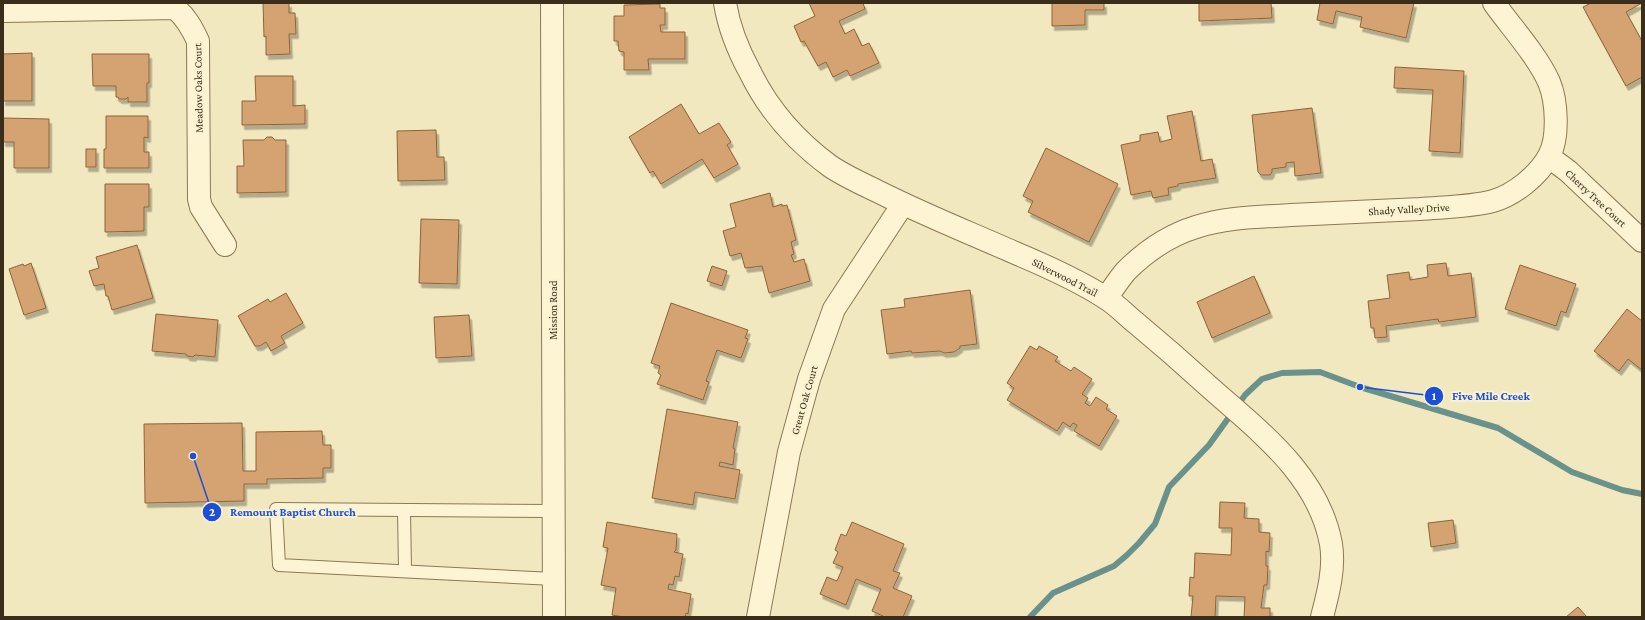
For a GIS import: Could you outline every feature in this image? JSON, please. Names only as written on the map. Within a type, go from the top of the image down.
[{"type":"street","name":"Mission Road","points":[[552,3],[554,617]]},
{"type":"street","name":"Silverwood Trail","points":[[725,3],[728,20],[737,47],[769,105],[789,130],[830,166],[852,179],[903,204],[1052,269],[1106,298],[1185,364],[1262,434],[1292,464],[1309,487],[1318,505],[1331,545],[1332,562],[1329,592],[1322,617]]},
{"type":"street","name":"Shady Valley Drive","points":[[1106,298],[1126,271],[1147,253],[1167,240],[1196,227],[1237,218],[1452,207],[1492,201],[1514,192],[1530,180],[1548,157],[1553,145],[1555,109],[1552,91],[1548,80],[1536,60],[1494,3]]},
{"type":"street","name":"Meadow Oaks Court","points":[[3,11],[175,8],[180,12],[192,26],[198,41],[200,207],[225,245]]},
{"type":"street","name":"Cherry Tree Court","points":[[1548,157],[1568,171],[1642,241]]},
{"type":"street","name":"Great Oak Court","points":[[758,617],[788,452],[811,372],[834,309],[903,204]]},
{"type":"lane","points":[[553,511],[276,509],[279,564],[554,579]]},
{"type":"lane","points":[[404,510],[405,570]]},
{"type":"building","points":[[263,3],[289,3],[289,13],[295,13],[296,34],[289,34],[290,54],[266,55]]},
{"type":"building","points":[[809,3],[863,3],[865,9],[839,21],[845,34],[854,29],[862,46],[869,43],[879,63],[850,76],[847,70],[833,77],[826,62],[818,66],[804,41],[801,42],[794,26],[815,16]]},
{"type":"building","points":[[1052,3],[1104,3],[1104,10],[1085,10],[1085,25],[1052,26]]},
{"type":"building","points":[[1199,3],[1271,3],[1272,18],[1199,21]]},
{"type":"building","points":[[1320,3],[1414,3],[1406,38],[1360,27],[1362,17],[1336,11],[1333,24],[1317,20]]},
{"type":"building","points":[[1591,3],[1642,3],[1626,12],[1642,41],[1642,77],[1626,86],[1583,7]]},
{"type":"building","points":[[660,4],[660,8],[665,8],[665,25],[660,25],[661,32],[685,32],[685,59],[648,59],[649,70],[624,70],[624,52],[619,51],[618,41],[614,41],[614,16],[624,16],[624,5]]},
{"type":"building","points":[[32,53],[32,101],[3,101],[3,54]]},
{"type":"building","points":[[92,54],[149,54],[149,83],[147,83],[147,102],[128,102],[128,97],[126,99],[119,99],[116,97],[116,86],[93,86]]},
{"type":"building","points":[[1395,67],[1464,71],[1460,153],[1429,151],[1433,90],[1394,88]]},
{"type":"building","points":[[255,76],[293,76],[293,106],[305,105],[305,124],[242,125],[242,101],[256,101]]},
{"type":"building","points":[[681,104],[699,134],[719,123],[731,142],[727,145],[738,164],[714,178],[702,159],[661,184],[653,171],[650,173],[629,137]]},
{"type":"building","points":[[1312,108],[1321,173],[1295,176],[1294,162],[1286,163],[1286,167],[1272,169],[1270,175],[1261,175],[1258,172],[1252,115]]},
{"type":"building","points":[[1192,111],[1201,161],[1212,159],[1216,178],[1178,184],[1178,186],[1168,188],[1169,195],[1153,198],[1151,191],[1131,195],[1121,145],[1140,141],[1140,135],[1158,132],[1160,142],[1172,139],[1167,116]]},
{"type":"building","points":[[106,116],[148,116],[148,138],[144,137],[144,152],[149,152],[149,168],[104,168],[104,149],[106,149]]},
{"type":"building","points":[[3,118],[49,119],[49,168],[14,168],[14,142],[3,142]]},
{"type":"building","points":[[436,130],[437,157],[444,157],[445,180],[398,181],[397,131]]},
{"type":"building","points":[[267,137],[272,137],[275,140],[286,140],[286,192],[237,193],[237,166],[244,166],[243,140],[264,140]]},
{"type":"building","points":[[1046,148],[1118,184],[1089,242],[1028,212],[1033,201],[1023,196]]},
{"type":"building","points":[[86,149],[96,149],[96,167],[86,167]]},
{"type":"building","points":[[105,184],[149,184],[149,207],[144,207],[144,231],[105,232]]},
{"type":"building","points":[[770,193],[773,207],[782,204],[782,206],[787,205],[796,240],[791,242],[794,254],[791,255],[794,262],[804,259],[810,281],[769,293],[762,266],[745,268],[741,253],[730,256],[723,231],[736,227],[730,204]]},
{"type":"building","points":[[421,219],[459,220],[457,284],[419,283]]},
{"type":"building","points":[[137,245],[153,298],[112,310],[108,296],[106,296],[104,284],[94,286],[89,271],[99,268],[96,257]]},
{"type":"building","points":[[31,263],[46,308],[24,315],[9,269]]},
{"type":"building","points":[[1446,263],[1448,276],[1471,273],[1476,317],[1439,322],[1438,319],[1386,326],[1387,337],[1375,338],[1374,328],[1371,328],[1368,301],[1390,298],[1387,275],[1409,272],[1410,280],[1428,277],[1427,265]]},
{"type":"building","points":[[1520,265],[1576,284],[1566,313],[1561,311],[1556,326],[1505,309]]},
{"type":"building","points":[[712,266],[727,271],[722,286],[707,281]]},
{"type":"building","points":[[1254,276],[1270,313],[1212,338],[1197,302]]},
{"type":"building","points":[[970,290],[977,344],[960,346],[960,348],[954,352],[944,353],[940,351],[912,353],[911,351],[887,354],[881,310],[905,307],[904,299]]},
{"type":"building","points":[[286,293],[303,323],[281,336],[285,343],[271,351],[266,342],[260,346],[255,346],[238,316],[268,299],[270,302]]},
{"type":"building","points":[[671,303],[748,330],[745,338],[748,339],[741,358],[717,350],[706,381],[709,382],[703,400],[657,384],[661,375],[658,373],[660,366],[651,363]]},
{"type":"building","points":[[1627,309],[1642,321],[1642,370],[1628,359],[1619,371],[1594,351]]},
{"type":"building","points":[[156,314],[218,320],[215,357],[195,355],[193,357],[187,356],[186,354],[152,351]]},
{"type":"building","points":[[469,315],[472,356],[436,358],[434,317]]},
{"type":"building","points":[[1030,346],[1037,350],[1039,346],[1058,357],[1055,361],[1071,371],[1074,367],[1092,379],[1082,394],[1088,398],[1085,403],[1090,406],[1096,397],[1108,405],[1106,409],[1117,416],[1099,446],[1074,431],[1077,425],[1073,423],[1070,427],[1063,422],[1057,431],[1007,400],[1014,388],[1007,383]]},
{"type":"building","points":[[667,409],[738,422],[733,448],[735,449],[733,465],[720,462],[719,466],[740,470],[735,499],[695,492],[693,505],[652,498]]},
{"type":"building","points":[[242,423],[243,471],[256,471],[256,432],[322,431],[323,445],[331,445],[331,468],[323,468],[323,478],[267,479],[267,484],[244,484],[244,501],[145,503],[144,424]]},
{"type":"building","points":[[1220,502],[1245,503],[1244,518],[1259,519],[1259,532],[1270,533],[1269,552],[1266,551],[1266,566],[1268,566],[1267,585],[1264,585],[1261,608],[1270,608],[1270,617],[1244,617],[1245,597],[1216,596],[1215,617],[1191,617],[1193,596],[1189,596],[1190,577],[1194,578],[1195,553],[1231,555],[1232,528],[1219,528]]},
{"type":"building","points":[[1453,520],[1456,543],[1431,547],[1428,523]]},
{"type":"building","points":[[607,522],[677,534],[676,550],[674,552],[683,554],[679,577],[675,576],[673,585],[669,584],[668,589],[691,594],[688,614],[686,613],[685,617],[624,617],[612,615],[616,588],[601,585],[608,548],[603,547]]},
{"type":"building","points":[[852,522],[904,544],[893,571],[900,573],[893,588],[912,596],[903,617],[885,617],[872,611],[881,589],[856,579],[846,605],[820,594],[827,577],[837,581],[843,567],[833,563],[838,552],[835,550],[841,534],[846,536]]},
{"type":"building","points":[[1578,607],[1587,617],[1566,617]]},
{"type":"waterway","points":[[1030,617],[1053,593],[1114,566],[1127,555],[1155,524],[1169,487],[1209,445],[1245,395],[1262,379],[1282,373],[1320,372],[1360,387],[1498,428],[1572,472],[1622,490],[1642,494]]},
{"type":"place","name":"Five Mile Creek","points":[[1360,387]]},
{"type":"place","name":"Remount Baptist Church","points":[[193,456]]}]
